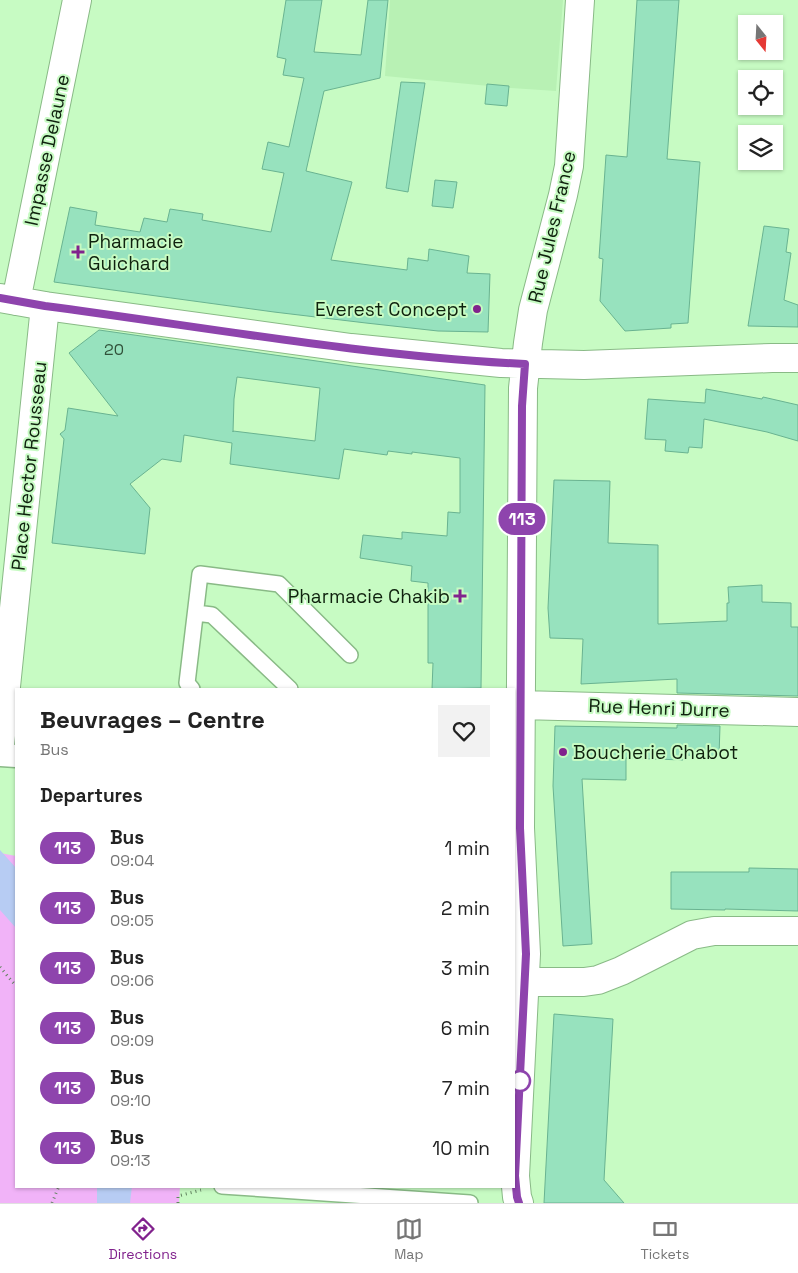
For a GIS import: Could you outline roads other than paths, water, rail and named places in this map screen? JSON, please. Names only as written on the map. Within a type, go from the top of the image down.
[{"type":"street","name":"Impasse Delaune","points":[[8,300],[78,0]]},
{"type":"street","name":"Rue Jules France","points":[[518,1203],[515,1176],[519,982],[526,936],[517,828],[520,705],[522,406],[525,364],[533,310],[561,205],[569,166],[580,0]]},
{"type":"street","points":[[8,300],[351,348],[525,364],[584,365],[798,358]]},
{"type":"street","name":"Place Hector Rousseau","points":[[0,745],[45,306]]},
{"type":"street","name":"Rue Henri Durre","points":[[520,705],[798,712]]},
{"type":"street","points":[[0,755],[15,756]]},
{"type":"street","points":[[519,982],[584,982],[598,980],[621,971],[692,935],[714,931],[798,931]]},
{"type":"lane","points":[[191,688],[187,683],[200,574],[279,584],[350,656]]},
{"type":"lane","points":[[196,613],[212,615],[289,688]]},
{"type":"lane","points":[[251,1188],[470,1203]]},
{"type":"water","points":[[0,850],[15,867],[15,927],[0,910]]},
{"type":"water","points":[[97,1188],[132,1188],[130,1203],[97,1203]]},
{"type":"place","name":"Pharmacie Guichard","points":[[78,252]]},
{"type":"place","name":"Everest Concept","points":[[477,309]]},
{"type":"place","name":"Pharmacie Chakib","points":[[460,596]]},
{"type":"place","name":"Boucherie Chabot","points":[[563,752]]}]
